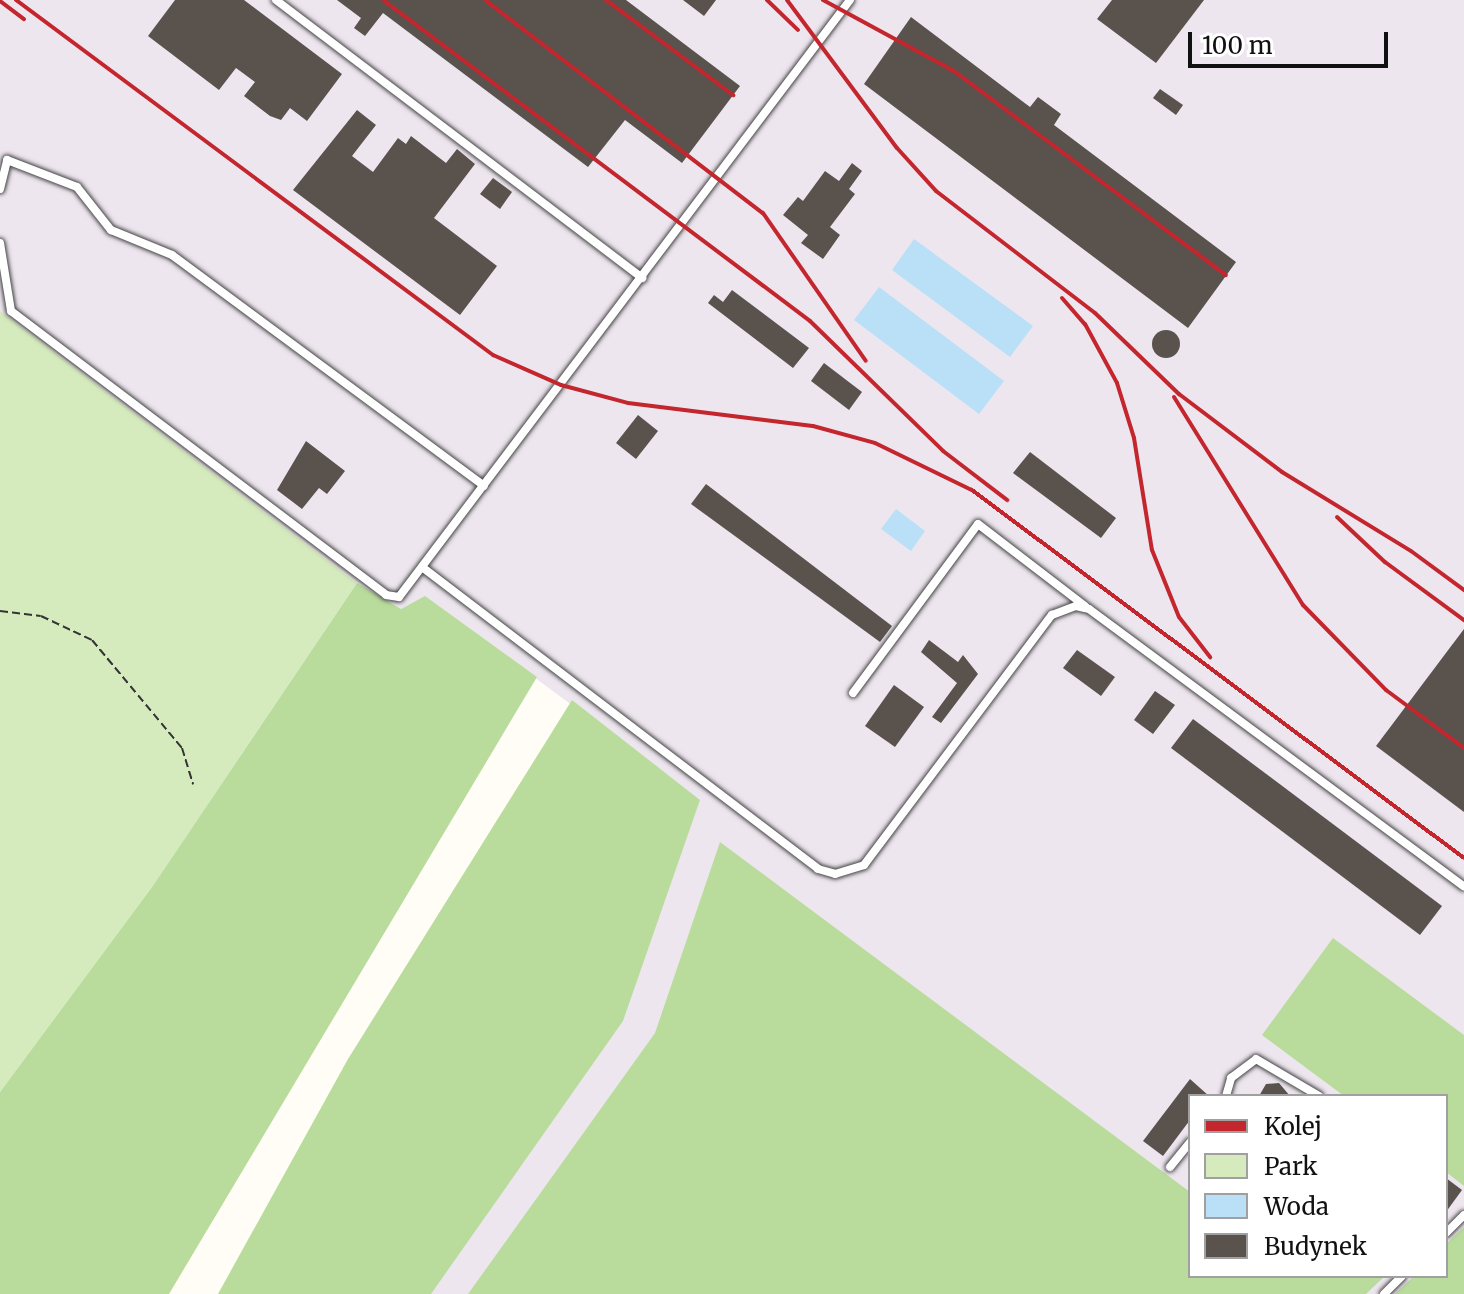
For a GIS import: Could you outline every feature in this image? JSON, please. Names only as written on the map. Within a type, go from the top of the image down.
[{"type":"lane","points":[[276,0],[642,278]]},
{"type":"lane","points":[[0,243],[11,311],[386,595],[399,597],[850,0]]},
{"type":"lane","points":[[0,189],[7,160],[77,187],[111,230],[172,255],[484,486]]},
{"type":"lane","points":[[853,693],[978,524],[1464,886]]},
{"type":"lane","points":[[422,567],[818,869],[835,874],[864,865],[1052,615],[1076,606],[1089,609]]},
{"type":"lane","points":[[1227,1094],[1231,1078],[1256,1059],[1316,1094]]},
{"type":"lane","points":[[1170,1167],[1188,1144]]},
{"type":"lane","points":[[1448,1231],[1464,1215]]},
{"type":"lane","points":[[1384,1294],[1400,1278]]},
{"type":"path","points":[[0,611],[41,616],[92,640],[182,748],[193,784]]},
{"type":"shaded area","points":[[0,0],[1464,0],[1464,1294],[301,1294],[683,787],[425,597],[401,609],[385,604],[0,311]]},
{"type":"green space","points":[[0,311],[357,583],[152,887],[0,1092]]},
{"type":"green space","points":[[357,583],[401,609],[425,596],[537,677],[169,1294],[0,1294],[0,1092],[152,887]]},
{"type":"green space","points":[[572,700],[700,800],[623,1021],[431,1294],[218,1294],[348,1059]]},
{"type":"green space","points":[[720,842],[1188,1191],[1188,1278],[1383,1278],[1366,1294],[468,1294],[655,1033]]},
{"type":"green space","points":[[1333,938],[1464,1035],[1464,1186],[1448,1174],[1448,1094],[1341,1094],[1262,1035]]},
{"type":"green space","points":[[1464,1227],[1464,1294],[1395,1294],[1412,1278],[1448,1278],[1448,1242]]},
{"type":"water","points":[[914,239],[1033,326],[1010,357],[892,270]]},
{"type":"water","points":[[879,287],[1004,381],[979,414],[854,320]]},
{"type":"water","points":[[896,509],[925,531],[911,551],[881,529]]},
{"type":"building","points":[[175,0],[244,0],[342,74],[307,121],[290,108],[281,120],[270,116],[244,96],[255,82],[236,68],[219,90],[148,36]]},
{"type":"building","points":[[337,0],[626,0],[740,86],[682,163],[625,120],[588,167],[383,13],[365,36],[354,28],[361,18]]},
{"type":"building","points":[[683,0],[716,0],[704,16]]},
{"type":"building","points":[[1112,0],[1204,0],[1156,63],[1097,19]]},
{"type":"building","points":[[911,17],[1030,107],[1038,97],[1061,114],[1054,125],[1236,262],[1188,328],[864,84]]},
{"type":"building","points":[[1160,89],[1183,105],[1176,115],[1153,98]]},
{"type":"building","points":[[357,110],[376,125],[352,156],[373,172],[398,138],[406,144],[411,136],[446,163],[457,149],[475,164],[434,218],[497,266],[460,315],[293,190]]},
{"type":"building","points":[[852,163],[862,171],[849,189],[855,194],[830,227],[840,235],[823,259],[801,243],[808,235],[783,215],[798,197],[803,201],[825,171],[839,181]]},
{"type":"building","points":[[493,178],[512,192],[500,209],[480,194]]},
{"type":"building","points":[[732,290],[809,348],[793,368],[708,303],[714,295],[723,302]]},
{"type":"building","points":[[1166,330],[1176,334],[1180,344],[1176,354],[1166,358],[1156,354],[1152,344],[1156,334]]},
{"type":"building","points":[[824,363],[862,392],[849,410],[811,381]]},
{"type":"building","points":[[638,415],[658,431],[636,459],[616,443]]},
{"type":"building","points":[[306,441],[345,471],[327,494],[319,488],[302,509],[277,490]]},
{"type":"building","points":[[1030,452],[1116,518],[1101,538],[1013,473]]},
{"type":"building","points":[[706,484],[892,626],[880,642],[691,504]]},
{"type":"building","points":[[1464,629],[1464,812],[1376,746]]},
{"type":"building","points":[[929,640],[958,662],[963,655],[978,674],[941,723],[932,717],[957,683],[921,652]]},
{"type":"building","points":[[1077,650],[1115,677],[1101,696],[1063,668]]},
{"type":"building","points":[[894,685],[924,707],[895,747],[865,726]]},
{"type":"building","points":[[1155,691],[1175,705],[1153,734],[1134,720]]},
{"type":"building","points":[[1193,719],[1442,906],[1420,935],[1171,748]]},
{"type":"building","points":[[1190,1079],[1207,1094],[1188,1094],[1188,1123],[1163,1156],[1143,1141]]},
{"type":"building","points":[[1279,1083],[1288,1094],[1260,1094],[1266,1084]]},
{"type":"building","points":[[1448,1180],[1462,1190],[1448,1209]]},
{"type":"railway","points":[[16,0],[493,355],[561,385],[628,403],[813,426],[875,443],[972,490],[1464,858]]},
{"type":"railway","points":[[383,0],[810,321],[943,451],[1007,500]]},
{"type":"railway","points":[[485,0],[763,213],[866,361]]},
{"type":"railway","points":[[606,0],[733,95]]},
{"type":"railway","points":[[767,0],[798,30]]},
{"type":"railway","points":[[787,0],[897,148],[936,191],[1095,313],[1179,394],[1282,472],[1411,551],[1464,590]]},
{"type":"railway","points":[[823,0],[954,71],[1226,275]]},
{"type":"railway","points":[[0,1],[24,19]]},
{"type":"railway","points":[[1062,298],[1085,324],[1117,383],[1134,438],[1152,550],[1179,617],[1210,657]]},
{"type":"railway","points":[[1174,397],[1303,605],[1386,690],[1464,748]]},
{"type":"railway","points":[[1337,517],[1385,562],[1464,620]]}]
